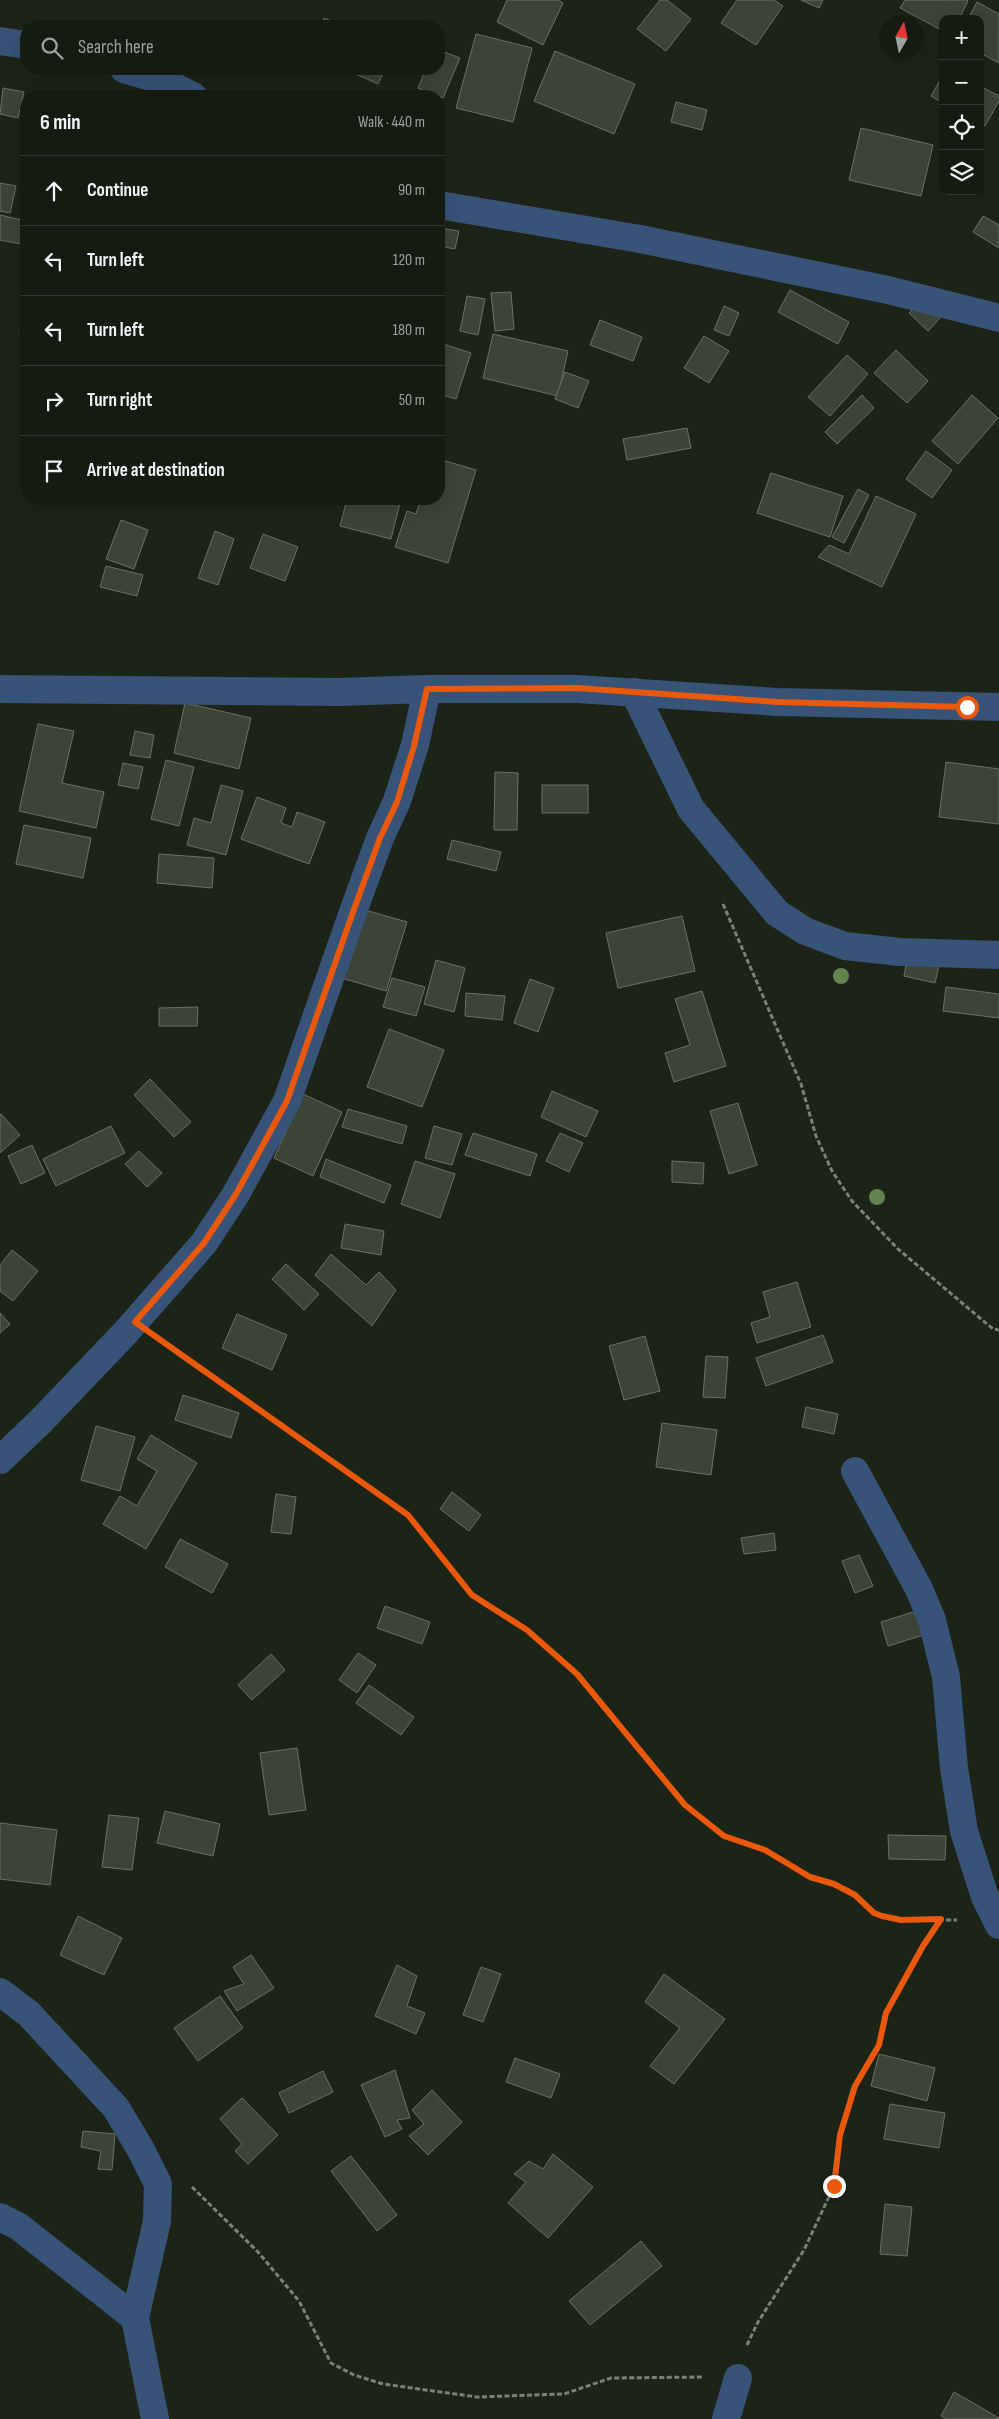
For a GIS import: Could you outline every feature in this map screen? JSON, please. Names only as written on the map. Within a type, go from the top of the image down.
[{"type":"street","points":[[0,41],[20,44]]},
{"type":"street","points":[[144,75],[161,80],[181,90]]},
{"type":"street","points":[[445,206],[650,241],[888,290],[999,318]]},
{"type":"street","points":[[0,689],[340,692],[427,689],[577,688],[778,702],[999,707]]},
{"type":"street","points":[[0,1460],[40,1422],[135,1322],[204,1243],[236,1194],[287,1101],[380,838],[397,802],[414,746],[427,689]]},
{"type":"street","points":[[634,692],[691,809],[777,912],[805,931],[845,946],[900,952],[999,955]]},
{"type":"street","points":[[855,1471],[919,1588],[932,1620],[946,1677],[954,1768],[964,1831],[985,1897],[998,1924]]},
{"type":"street","points":[[0,1992],[29,2014],[116,2108],[142,2150],[158,2184],[157,2221],[135,2318],[155,2419]]},
{"type":"street","points":[[0,2217],[18,2226],[135,2318]]},
{"type":"street","points":[[726,2419],[738,2378]]},
{"type":"path","points":[[722,900],[801,1084],[816,1136],[837,1178],[852,1201],[898,1249],[993,1329],[999,1330]]},
{"type":"path","points":[[135,1322],[408,1515],[472,1595],[527,1630],[577,1674],[685,1805],[724,1836],[765,1850],[810,1877],[834,1884],[855,1895],[874,1913],[882,1916],[901,1920],[941,1919],[998,1924]]},
{"type":"path","points":[[189,2184],[258,2252],[299,2300],[331,2362],[354,2374],[383,2384],[477,2397],[564,2394],[611,2378],[738,2378],[738,2366],[758,2322],[804,2250],[834,2186],[840,2135],[855,2086],[879,2045],[886,2013],[923,1946],[941,1919]]},
{"type":"building","points":[[507,0],[558,0],[563,3],[543,45],[497,22]]},
{"type":"building","points":[[660,0],[667,0],[691,19],[666,51],[637,29]]},
{"type":"building","points":[[737,0],[774,0],[783,6],[756,45],[721,23]]},
{"type":"building","points":[[801,0],[823,0],[819,8]]},
{"type":"building","points":[[905,0],[968,1],[961,15],[939,15],[939,29],[924,21],[924,15],[913,15],[900,8]]},
{"type":"building","points":[[977,2],[999,14],[999,63],[984,55],[984,15],[970,15]]},
{"type":"building","points":[[476,34],[532,48],[513,122],[456,108]]},
{"type":"building","points":[[555,51],[635,84],[614,134],[534,101]]},
{"type":"building","points":[[445,52],[460,58],[445,93],[445,90],[423,90],[418,88],[423,75],[445,75]]},
{"type":"building","points":[[358,75],[382,75],[378,84]]},
{"type":"building","points":[[939,82],[939,101],[931,96]]},
{"type":"building","points":[[3,88],[20,91],[18,118],[0,114]]},
{"type":"building","points":[[984,88],[999,96],[999,101],[985,126]]},
{"type":"building","points":[[676,102],[707,110],[702,130],[671,122]]},
{"type":"building","points":[[861,128],[933,145],[921,196],[849,180]]},
{"type":"building","points":[[0,183],[16,186],[10,213],[0,211]]},
{"type":"building","points":[[0,215],[20,220],[20,244],[0,240]]},
{"type":"building","points":[[983,216],[999,225],[999,248],[973,232]]},
{"type":"building","points":[[445,229],[459,231],[455,249],[445,247]]},
{"type":"building","points":[[934,287],[952,305],[928,331],[909,313]]},
{"type":"building","points":[[790,290],[849,322],[838,344],[778,312]]},
{"type":"building","points":[[511,292],[514,329],[495,331],[491,293]]},
{"type":"building","points":[[467,296],[485,299],[478,335],[460,331]]},
{"type":"building","points":[[724,306],[739,313],[729,336],[714,330]]},
{"type":"building","points":[[600,320],[642,337],[633,361],[590,345]]},
{"type":"building","points":[[493,334],[568,351],[558,396],[483,378]]},
{"type":"building","points":[[704,336],[729,351],[709,383],[684,368]]},
{"type":"building","points":[[445,345],[471,353],[456,399],[445,396]]},
{"type":"building","points":[[896,350],[928,381],[907,403],[874,373]]},
{"type":"building","points":[[847,355],[868,374],[830,416],[808,397]]},
{"type":"building","points":[[565,372],[589,381],[578,408],[555,399]]},
{"type":"building","points":[[862,395],[874,408],[837,444],[825,432]]},
{"type":"building","points":[[972,395],[998,418],[958,464],[932,441]]},
{"type":"building","points":[[687,428],[691,448],[627,460],[623,439]]},
{"type":"building","points":[[926,451],[952,470],[932,498],[906,479]]},
{"type":"building","points":[[445,461],[476,470],[448,563],[395,547],[407,511],[416,514],[419,505],[445,505]]},
{"type":"building","points":[[771,473],[843,496],[830,537],[757,513]]},
{"type":"building","points":[[858,489],[869,495],[844,543],[832,537]]},
{"type":"building","points":[[876,496],[916,514],[882,587],[818,557],[829,545],[849,554]]},
{"type":"building","points":[[345,505],[400,505],[391,539],[340,526]]},
{"type":"building","points":[[121,520],[148,530],[134,569],[106,559]]},
{"type":"building","points":[[215,531],[234,539],[218,585],[198,578]]},
{"type":"building","points":[[263,534],[298,547],[285,581],[250,568]]},
{"type":"building","points":[[106,566],[143,575],[137,596],[100,587]]},
{"type":"building","points":[[185,703],[251,718],[239,769],[174,753]]},
{"type":"building","points":[[38,724],[74,731],[62,783],[104,792],[96,828],[19,811]]},
{"type":"building","points":[[135,731],[154,735],[150,758],[130,755]]},
{"type":"building","points":[[166,760],[194,767],[179,826],[151,819]]},
{"type":"building","points":[[946,762],[999,769],[999,824],[939,817]]},
{"type":"building","points":[[123,763],[143,767],[138,789],[118,785]]},
{"type":"building","points":[[495,772],[518,773],[517,830],[494,830]]},
{"type":"building","points":[[221,785],[243,791],[226,855],[187,845],[194,818],[211,823]]},
{"type":"building","points":[[542,785],[588,785],[588,813],[542,813]]},
{"type":"building","points":[[257,797],[286,808],[281,823],[292,827],[297,812],[325,822],[309,864],[241,839]]},
{"type":"building","points":[[24,825],[91,838],[83,878],[16,864]]},
{"type":"building","points":[[452,840],[501,852],[496,871],[447,859]]},
{"type":"building","points":[[159,854],[214,858],[212,888],[157,883]]},
{"type":"building","points":[[358,908],[407,922],[386,991],[338,977]]},
{"type":"building","points":[[682,916],[695,971],[618,988],[606,933]]},
{"type":"building","points":[[911,940],[943,947],[935,983],[904,976]]},
{"type":"building","points":[[436,960],[465,968],[454,1012],[424,1004]]},
{"type":"building","points":[[392,978],[425,987],[416,1016],[383,1007]]},
{"type":"building","points":[[530,979],[554,988],[538,1032],[514,1023]]},
{"type":"building","points":[[946,987],[999,994],[999,1018],[943,1011]]},
{"type":"building","points":[[702,991],[726,1066],[674,1082],[665,1053],[690,1045],[675,999]]},
{"type":"building","points":[[466,993],[505,996],[502,1020],[465,1016]]},
{"type":"building","points":[[198,1007],[197,1026],[159,1026],[159,1008]]},
{"type":"building","points":[[389,1029],[444,1050],[422,1107],[367,1087]]},
{"type":"building","points":[[150,1079],[191,1122],[174,1137],[134,1095]]},
{"type":"building","points":[[552,1091],[598,1111],[586,1137],[541,1117]]},
{"type":"building","points":[[303,1094],[342,1112],[313,1176],[274,1158]]},
{"type":"building","points":[[738,1103],[757,1165],[729,1174],[710,1111]]},
{"type":"building","points":[[348,1109],[407,1126],[402,1144],[342,1127]]},
{"type":"building","points":[[0,1115],[20,1135],[0,1153]]},
{"type":"building","points":[[111,1126],[125,1153],[56,1186],[43,1159]]},
{"type":"building","points":[[434,1126],[462,1134],[452,1165],[425,1158]]},
{"type":"building","points":[[473,1133],[537,1154],[530,1176],[465,1155]]},
{"type":"building","points":[[560,1133],[583,1143],[569,1172],[546,1161]]},
{"type":"building","points":[[32,1145],[45,1173],[21,1184],[8,1156]]},
{"type":"building","points":[[139,1151],[162,1173],[147,1187],[125,1164]]},
{"type":"building","points":[[326,1159],[391,1185],[384,1203],[320,1177]]},
{"type":"building","points":[[415,1161],[455,1174],[440,1218],[401,1204]]},
{"type":"building","points":[[672,1161],[704,1163],[703,1184],[672,1182]]},
{"type":"building","points":[[345,1224],[384,1231],[381,1255],[341,1248]]},
{"type":"building","points":[[12,1250],[38,1271],[13,1301],[0,1291],[0,1265]]},
{"type":"building","points":[[331,1254],[366,1285],[379,1272],[396,1290],[372,1326],[315,1275]]},
{"type":"building","points":[[286,1264],[319,1294],[304,1310],[272,1279]]},
{"type":"building","points":[[797,1282],[811,1327],[757,1343],[751,1323],[770,1317],[763,1292]]},
{"type":"building","points":[[0,1313],[10,1324],[0,1333]]},
{"type":"building","points":[[237,1314],[287,1335],[272,1370],[222,1348]]},
{"type":"building","points":[[823,1335],[833,1362],[766,1386],[756,1358]]},
{"type":"building","points":[[645,1336],[660,1391],[624,1400],[609,1346]]},
{"type":"building","points":[[706,1356],[728,1357],[725,1398],[703,1397]]},
{"type":"building","points":[[183,1395],[239,1413],[231,1438],[175,1420]]},
{"type":"building","points":[[806,1407],[838,1414],[834,1434],[802,1427]]},
{"type":"building","points":[[662,1423],[717,1430],[711,1475],[656,1467]]},
{"type":"building","points":[[96,1426],[135,1437],[120,1491],[81,1480]]},
{"type":"building","points":[[151,1435],[197,1463],[146,1549],[103,1524],[120,1496],[137,1506],[157,1471],[137,1459]]},
{"type":"building","points":[[452,1492],[481,1515],[469,1531],[440,1509]]},
{"type":"building","points":[[276,1494],[296,1497],[291,1534],[271,1532]]},
{"type":"building","points":[[774,1533],[776,1550],[744,1554],[741,1538]]},
{"type":"building","points":[[180,1539],[228,1564],[212,1593],[165,1567]]},
{"type":"building","points":[[859,1555],[873,1586],[855,1593],[842,1561]]},
{"type":"building","points":[[385,1606],[430,1622],[422,1644],[377,1628]]},
{"type":"building","points":[[923,1609],[930,1633],[888,1646],[881,1622]]},
{"type":"building","points":[[358,1653],[376,1665],[357,1693],[339,1680]]},
{"type":"building","points":[[271,1654],[285,1670],[252,1700],[238,1685]]},
{"type":"building","points":[[369,1685],[414,1717],[401,1735],[356,1703]]},
{"type":"building","points":[[297,1748],[306,1810],[269,1815],[260,1753]]},
{"type":"building","points":[[165,1811],[220,1824],[213,1856],[157,1843]]},
{"type":"building","points":[[109,1815],[139,1818],[132,1870],[102,1867]]},
{"type":"building","points":[[0,1823],[57,1830],[50,1885],[0,1879]]},
{"type":"building","points":[[888,1835],[946,1836],[945,1860],[889,1859]]},
{"type":"building","points":[[78,1916],[122,1938],[104,1975],[60,1955]]},
{"type":"building","points":[[251,1955],[274,1988],[237,2011],[224,1991],[244,1984],[233,1967]]},
{"type":"building","points":[[397,1965],[417,1976],[407,2006],[425,2013],[416,2034],[375,2016]]},
{"type":"building","points":[[481,1967],[501,1974],[483,2022],[463,2015]]},
{"type":"building","points":[[664,1974],[725,2019],[674,2084],[650,2066],[680,2028],[645,2002]]},
{"type":"building","points":[[220,1996],[243,2028],[198,2061],[174,2028]]},
{"type":"building","points":[[879,2054],[935,2068],[927,2101],[871,2086]]},
{"type":"building","points":[[515,2058],[560,2074],[551,2098],[506,2082]]},
{"type":"building","points":[[395,2070],[410,2118],[397,2120],[402,2129],[385,2137],[361,2085]]},
{"type":"building","points":[[323,2071],[333,2092],[289,2113],[279,2093]]},
{"type":"building","points":[[432,2090],[462,2122],[428,2155],[409,2136],[424,2124],[412,2110]]},
{"type":"building","points":[[242,2098],[278,2135],[248,2164],[235,2151],[242,2144],[220,2119]]},
{"type":"building","points":[[890,2104],[945,2113],[939,2148],[884,2139]]},
{"type":"building","points":[[83,2131],[115,2134],[112,2170],[98,2169],[101,2151],[81,2147]]},
{"type":"building","points":[[553,2154],[593,2187],[548,2238],[508,2203],[526,2182],[514,2174],[529,2161],[543,2169]]},
{"type":"building","points":[[351,2156],[397,2215],[377,2231],[331,2171]]},
{"type":"building","points":[[885,2204],[912,2207],[907,2256],[880,2254]]},
{"type":"building","points":[[641,2241],[662,2266],[590,2325],[569,2301]]},
{"type":"building","points":[[954,2392],[999,2419],[946,2419],[941,2416]]},
{"type":"route","points":[[834,2186],[840,2135],[855,2086],[879,2045],[886,2013],[923,1946],[941,1919],[901,1920],[874,1913],[855,1895],[834,1884],[810,1877],[765,1850],[724,1836],[685,1805],[577,1674],[527,1630],[472,1595],[408,1515],[135,1322],[204,1243],[236,1194],[287,1101],[380,838],[397,802],[414,746],[427,689],[577,688],[778,702],[967,707]]}]
